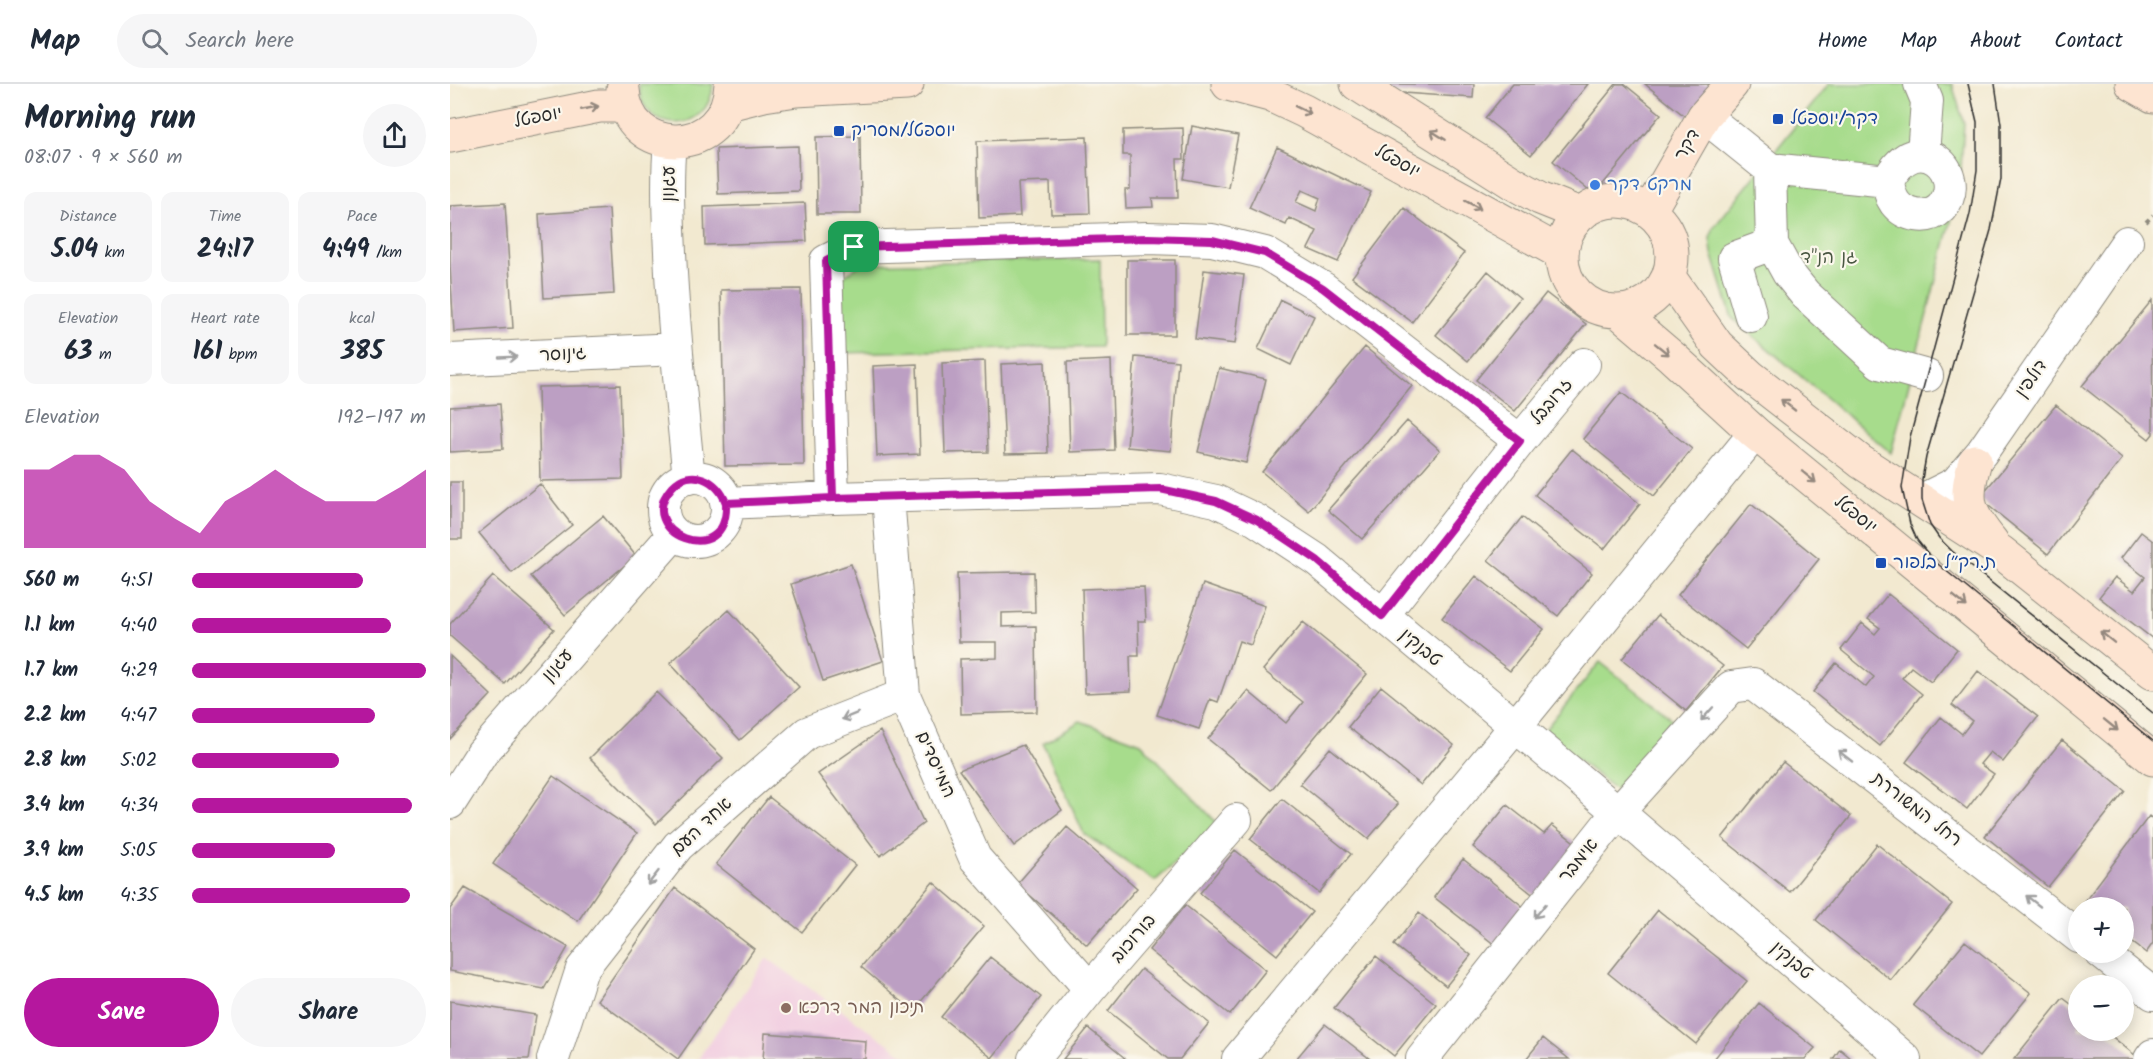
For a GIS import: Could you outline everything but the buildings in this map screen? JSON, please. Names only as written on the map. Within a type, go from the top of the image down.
[{"type":"street","name":"יוספטל","points":[[450,114],[594,84]]},
{"type":"street","points":[[625,96],[640,127],[653,136],[670,141],[690,140],[706,133],[719,122],[730,94],[764,95],[796,90],[907,84]]},
{"type":"street","name":"יוספטל","points":[[1228,84],[1270,95],[1304,111],[1562,253]]},
{"type":"street","points":[[1357,84],[1513,183],[1540,198],[1580,214]]},
{"type":"street","name":"דקר","points":[[1650,210],[1704,116],[1732,84]]},
{"type":"street","points":[[1920,84],[1927,101],[1923,154]]},
{"type":"street","points":[[2132,84],[2153,96]]},
{"type":"street","name":"יוספטל","points":[[450,136],[599,106],[615,106],[625,96]]},
{"type":"street","points":[[1704,116],[1770,169],[1888,181]]},
{"type":"street","name":"עגנון","points":[[670,141],[669,227],[676,350],[689,478]]},
{"type":"street","points":[[1923,154],[1936,159],[1948,177],[1947,199],[1940,209],[1931,214],[1919,216],[1907,212],[1896,204],[1888,181],[1900,162],[1910,156],[1923,154]]},
{"type":"street","points":[[1770,169],[1772,244],[1788,273],[1805,294],[1880,363],[1927,376]]},
{"type":"street","points":[[1622,200],[1650,210],[1660,221],[1668,234],[1673,262],[1669,277],[1654,298],[1637,307],[1618,311],[1600,309],[1583,300],[1571,287],[1563,270],[1562,253],[1564,238],[1570,225],[1580,214],[1600,204],[1622,200]]},
{"type":"street","name":"זרובבל","points":[[833,498],[826,261],[854,247],[1148,238],[1212,240],[1265,253],[1323,288],[1520,441]]},
{"type":"street","name":"דולפין","points":[[1922,500],[1956,483],[1975,461],[2127,242]]},
{"type":"street","points":[[1751,316],[1734,258],[1772,244]]},
{"type":"street","points":[[1669,277],[1717,345],[1750,376],[1861,462],[2001,552],[2153,674]]},
{"type":"street","name":"יוספטל","points":[[1618,311],[1755,433],[2153,759]]},
{"type":"street","name":"גינוסר","points":[[450,360],[676,350]]},
{"type":"street","name":"זרובבל","points":[[1382,616],[1584,364]]},
{"type":"street","points":[[1238,1059],[1515,727],[1755,433]]},
{"type":"street","points":[[1975,461],[1969,480],[1967,500],[1977,524],[2001,552]]},
{"type":"street","points":[[689,478],[709,480],[717,486],[726,503],[724,522],[719,531],[711,537],[692,541],[674,534],[667,526],[663,516],[663,506],[671,488],[679,481],[689,478]]},
{"type":"street","name":"טבנקין","points":[[726,503],[1160,489],[1216,501],[1257,520],[1317,560],[1618,812],[1905,1059]]},
{"type":"street","name":"המייסדים","points":[[888,497],[904,695],[975,858],[1090,989]]},
{"type":"street","name":"עגנון","points":[[450,803],[482,753],[674,534]]},
{"type":"street","name":"אימבר","points":[[1422,1059],[1618,812],[1731,687],[1753,684]]},
{"type":"street","name":"רחל המשוררת","points":[[1753,684],[2068,928]]},
{"type":"street","name":"אחד העם","points":[[553,1059],[582,969],[678,846],[807,733],[904,695]]},
{"type":"street","name":"בורוכוב","points":[[1034,1059],[1090,989],[1236,820]]},
{"type":"street","points":[[2114,963],[2153,994]]},
{"type":"street","points":[[2150,1059],[2153,1055]]},
{"type":"shaded area","name":"תיכון המר דרכא","points":[[767,958],[910,1059],[698,1059]]},
{"type":"green space","points":[[639,84],[713,84],[709,101],[700,114],[688,121],[675,123],[662,120],[650,113],[642,101]]},
{"type":"green space","name":"גן הנ\"ד","points":[[1829,84],[1952,84],[1964,123],[1960,183],[1956,202],[1891,453],[1732,318],[1712,253],[1710,238],[1714,227]]},
{"type":"green space","points":[[1100,259],[1101,347],[840,353],[838,281],[861,264]]},
{"type":"green space","points":[[1600,662],[1672,719],[1616,790],[1543,732]]},
{"type":"green space","points":[[1080,721],[1141,743],[1218,824],[1155,881],[1084,834],[1043,743]]},
{"type":"tram line","points":[[1968,84],[1977,122],[1977,170],[1970,214],[1910,437],[1902,488],[1910,524],[1917,540],[1933,560],[2153,741]]},
{"type":"tram line","points":[[1995,84],[2001,124],[2001,179],[1991,230],[1926,457],[1922,479],[1922,500],[1930,525],[1952,551],[2153,713]]},
{"type":"place","name":"דקר/יוספטל","points":[[1778,119]]},
{"type":"place","name":"יוספטל/מסריק","points":[[839,131]]},
{"type":"place","name":"מרקט דקר","points":[[1595,185]]},
{"type":"place","name":"ת.רק״ל בלפור","points":[[1881,563]]},
{"type":"place","name":"תיכון המר דרכא","points":[[786,1008]]},
{"type":"route","points":[[854,247],[826,261],[833,498],[726,503],[727,513],[719,531],[702,540],[682,539],[667,526],[663,516],[663,506],[671,488],[679,481],[689,478],[699,477],[709,480],[723,494],[726,503],[1160,489],[1216,501],[1257,520],[1317,560],[1382,616],[1520,441],[1323,288],[1265,253],[1212,240],[1148,238],[854,247]]}]
